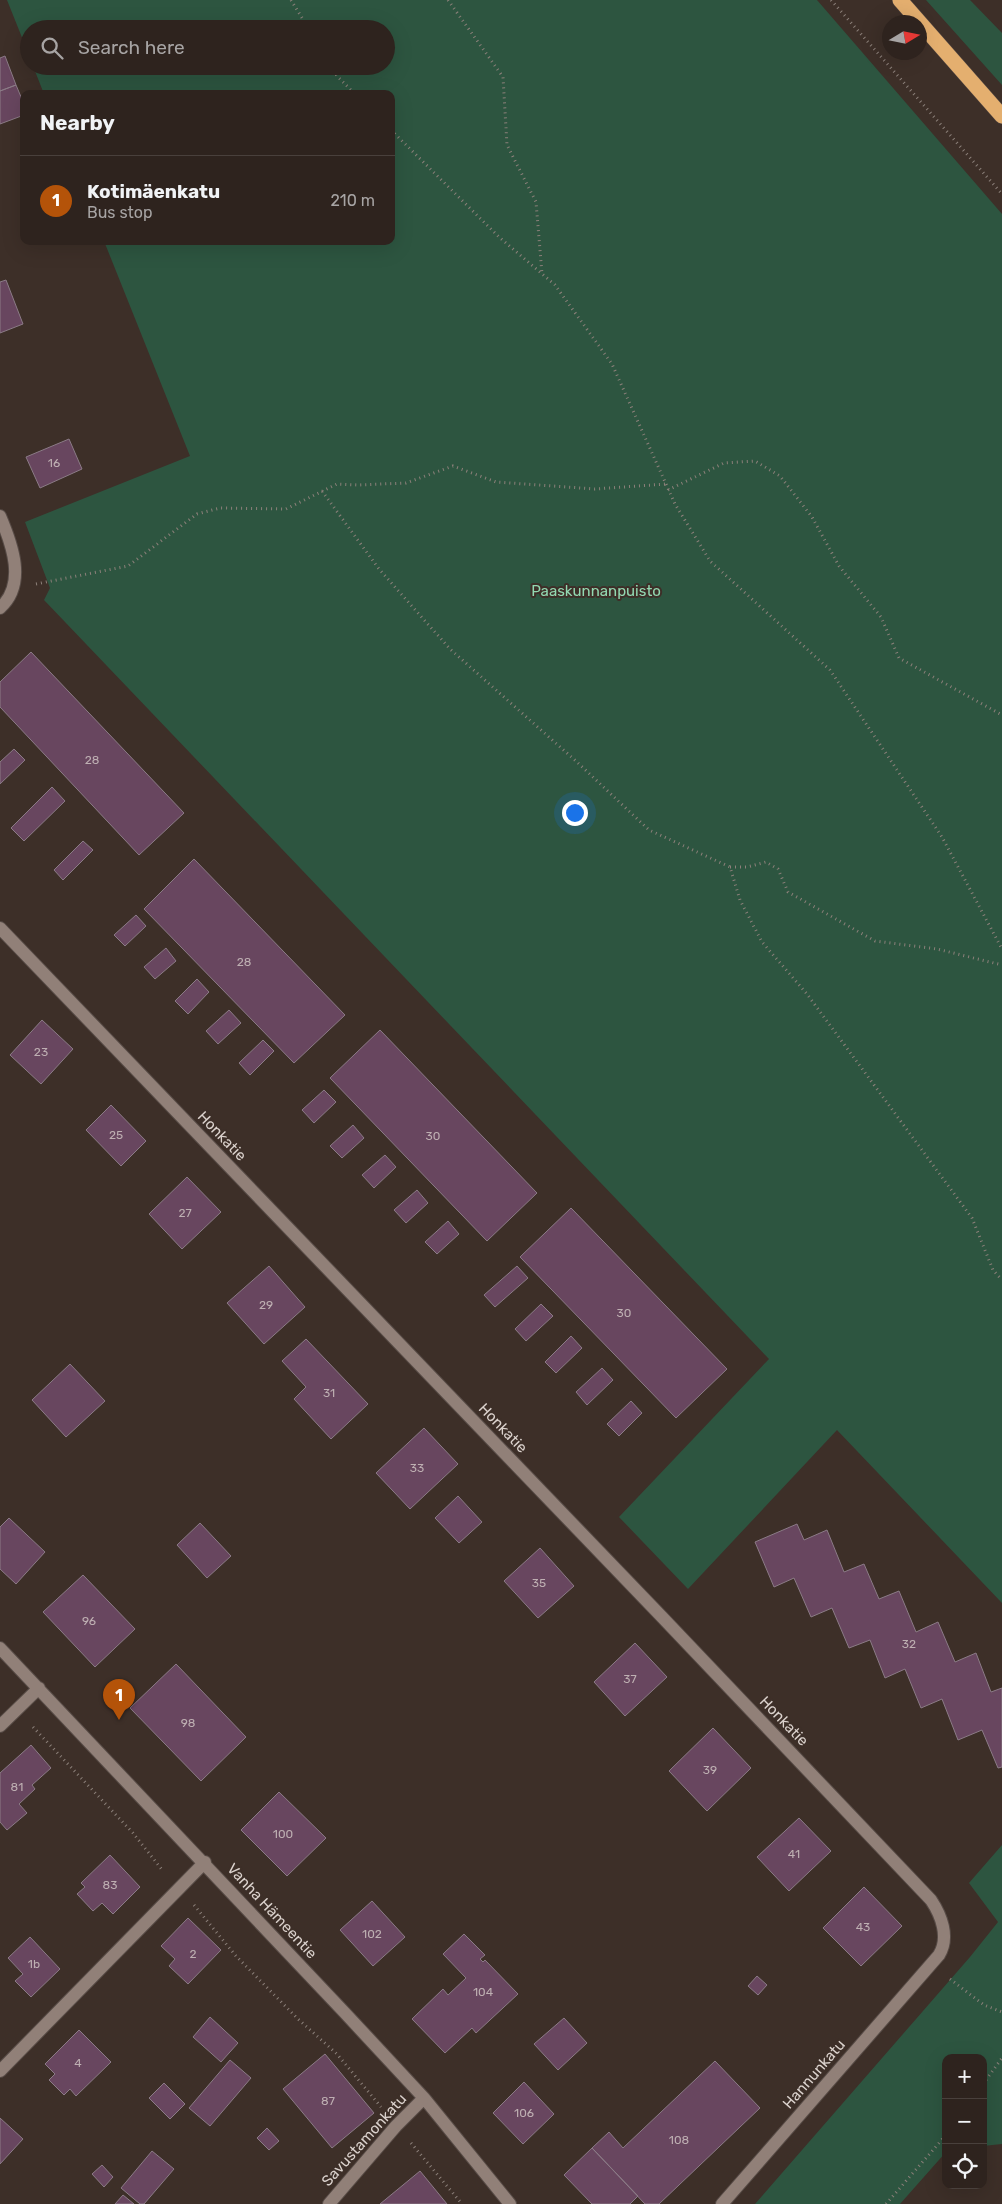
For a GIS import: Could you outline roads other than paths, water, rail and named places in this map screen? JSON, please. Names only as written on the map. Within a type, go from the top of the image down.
[{"type":"highway","points":[[900,0],[1002,116]]},
{"type":"street","points":[[0,516],[16,565],[14,588],[0,608]]},
{"type":"street","name":"Honkatie","points":[[0,928],[931,1900],[940,1915],[944,1931],[941,1952],[931,1966]]},
{"type":"street","name":"Vanha Hämeentie","points":[[0,1648],[205,1862],[424,2098],[510,2204]]},
{"type":"street","points":[[0,1726],[39,1688]]},
{"type":"street","points":[[0,2071],[205,1862]]},
{"type":"street","name":"Hannunkatu","points":[[722,2204],[931,1966]]},
{"type":"street","name":"Savustamonkatu","points":[[329,2204],[396,2126],[424,2098]]},
{"type":"place","name":"Kotimäenkatu","points":[[119,1720]]},
{"type":"park label","name":"Paaskunnanpuisto","points":[[596,591]]}]
